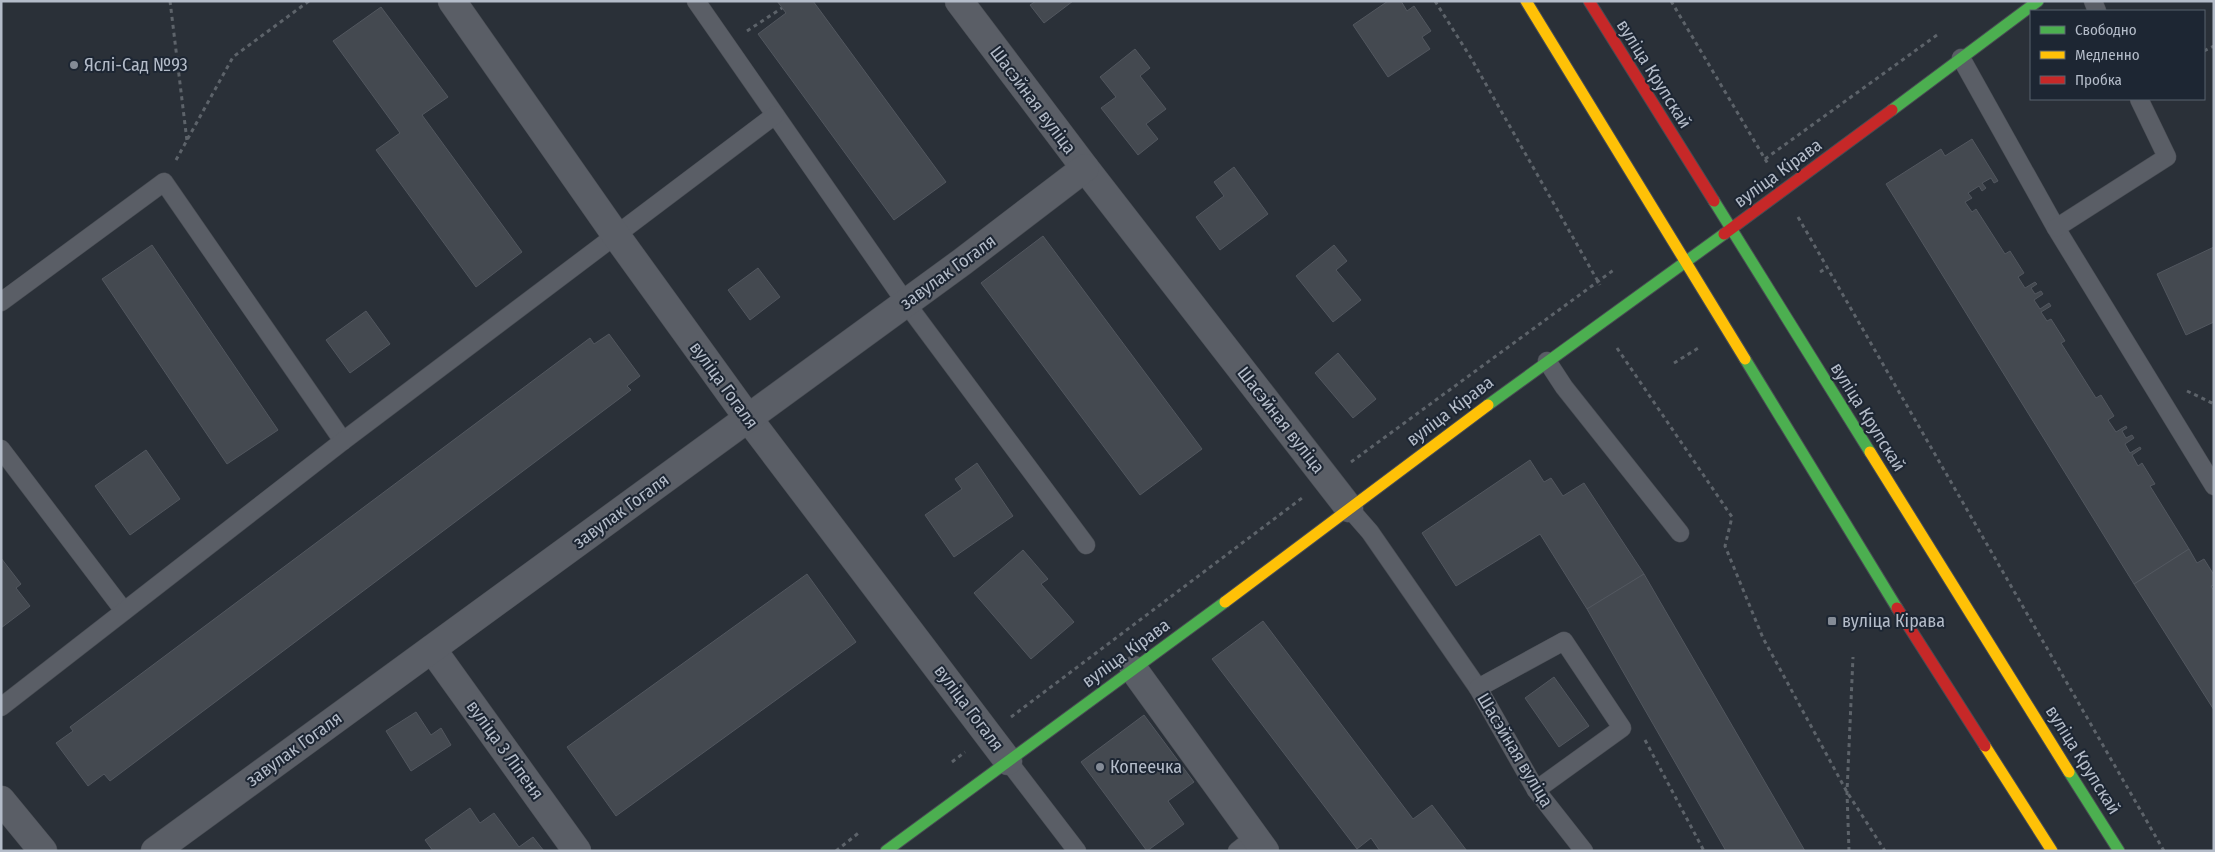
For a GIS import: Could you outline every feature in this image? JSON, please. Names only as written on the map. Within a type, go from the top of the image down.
[{"type":"main road","points":[[1526,1],[1686,260],[1876,574],[2052,851]]},
{"type":"main road","name":"вуліца Крупскай","points":[[1589,1],[1730,230],[2119,851]]},
{"type":"main road","name":"вуліца Кірава","points":[[886,851],[1134,670],[1547,361],[1730,230],[2038,1]]},
{"type":"street","name":"вуліца Гогаля","points":[[452,1],[615,234],[748,418],[1008,761]]},
{"type":"street","name":"Шасэйная вуліца","points":[[959,1],[1085,168],[1349,508]]},
{"type":"street","name":"завулак Гогаля","points":[[155,851],[906,303],[1085,168]]},
{"type":"street","name":"вуліца 3 Ліпеня","points":[[432,649],[577,851]]},
{"type":"street","points":[[1134,670],[1253,846]]},
{"type":"street","points":[[1,800],[43,851]]},
{"type":"lane","points":[[696,1],[906,303],[1086,545]]},
{"type":"lane","points":[[1961,58],[2056,228],[2214,486]]},
{"type":"lane","points":[[2056,228],[2167,157],[2139,100]]},
{"type":"lane","points":[[1,707],[343,441],[775,115]]},
{"type":"lane","points":[[1,302],[164,182],[343,441]]},
{"type":"lane","points":[[1547,361],[1564,387],[1680,533]]},
{"type":"lane","points":[[1,449],[124,611]]},
{"type":"lane","name":"Шасэйная вуліца","points":[[1349,508],[1370,532],[1478,688],[1536,790],[1584,851]]},
{"type":"lane","points":[[1478,688],[1564,641],[1622,728],[1536,790]]},
{"type":"lane","points":[[1008,761],[1077,851]]},
{"type":"path","points":[[170,1],[187,141]]},
{"type":"path","points":[[164,182],[233,57],[308,1]]},
{"type":"path","points":[[1435,1],[1471,58],[1615,311],[1617,348],[1732,517],[1724,546],[1763,638],[1847,792],[1885,851]]},
{"type":"path","points":[[1671,1],[1828,267],[2164,851]]},
{"type":"path","points":[[726,44],[782,8]]},
{"type":"path","points":[[1765,159],[1943,30]]},
{"type":"path","points":[[1820,272],[1828,267]]},
{"type":"path","points":[[950,763],[1327,480],[1615,269]]},
{"type":"path","points":[[1674,363],[1700,347]]},
{"type":"path","points":[[1849,851],[1847,792],[1853,656]]},
{"type":"path","points":[[1622,728],[1645,740],[1704,851]]},
{"type":"path","points":[[836,851],[867,827]]},
{"type":"building","points":[[777,1],[813,1],[946,182],[894,220],[758,34],[786,13]]},
{"type":"building","points":[[1036,1],[1073,1],[1044,23],[1030,5]]},
{"type":"building","points":[[1388,1],[1401,1],[1407,11],[1414,6],[1431,31],[1422,37],[1430,49],[1388,77],[1353,25]]},
{"type":"building","points":[[381,7],[448,97],[422,115],[522,252],[476,287],[376,150],[400,133],[333,41]]},
{"type":"building","points":[[1135,49],[1150,68],[1140,76],[1166,109],[1146,124],[1158,139],[1138,155],[1101,108],[1116,97],[1100,77]]},
{"type":"building","points":[[1972,139],[1998,181],[1994,183],[1991,178],[1982,183],[1986,188],[1982,191],[1979,186],[1968,193],[1972,198],[1965,202],[1972,212],[1976,209],[2005,254],[2010,251],[2024,273],[2018,277],[2025,288],[2035,282],[2037,284],[2031,288],[2035,294],[2041,291],[2043,294],[2034,300],[2040,309],[2049,303],[2051,306],[2041,312],[2047,321],[2051,319],[2065,341],[2061,343],[2096,398],[2101,395],[2114,416],[2108,420],[2116,432],[2126,426],[2127,428],[2122,431],[2126,438],[2132,435],[2134,438],[2125,444],[2130,453],[2140,447],[2141,449],[2132,455],[2138,466],[2142,463],[2155,484],[2150,486],[2189,549],[2134,584],[1886,184],[1941,149],[1945,156]]},
{"type":"building","points":[[1234,167],[1268,214],[1220,250],[1196,217],[1224,196],[1214,182]]},
{"type":"building","points":[[1043,236],[1202,449],[1140,495],[981,283]]},
{"type":"building","points":[[152,245],[278,430],[227,464],[102,279]]},
{"type":"building","points":[[1334,245],[1347,261],[1336,270],[1361,300],[1333,322],[1296,276]]},
{"type":"building","points":[[2214,247],[2214,322],[2186,335],[2157,274]]},
{"type":"building","points":[[758,268],[780,297],[750,320],[728,290]]},
{"type":"building","points":[[366,311],[390,344],[350,373],[326,340]]},
{"type":"building","points":[[609,334],[640,376],[627,386],[631,390],[110,781],[104,774],[88,786],[56,743],[73,731],[70,727],[590,338],[594,344]]},
{"type":"building","points":[[1338,353],[1376,399],[1353,418],[1315,373]]},
{"type":"building","points":[[146,450],[180,499],[130,535],[95,486]]},
{"type":"building","points":[[1530,460],[1544,482],[1551,478],[1563,496],[1584,483],[1644,574],[1587,609],[1540,534],[1456,586],[1422,533]]},
{"type":"building","points":[[977,463],[1013,516],[954,557],[925,515],[962,489],[955,479]]},
{"type":"building","points":[[2189,549],[2197,563],[2204,559],[2214,575],[2214,585],[2211,586],[2214,591],[2214,710],[2134,584]]},
{"type":"building","points":[[1023,550],[1048,579],[1041,584],[1074,622],[1031,659],[974,593]]},
{"type":"building","points":[[1,558],[21,584],[16,588],[30,606],[1,628]]},
{"type":"building","points":[[807,574],[856,642],[616,816],[567,747]]},
{"type":"building","points":[[1644,574],[1805,851],[1726,851],[1587,609]]},
{"type":"building","points":[[1263,621],[1413,819],[1432,805],[1467,851],[1380,851],[1371,838],[1357,849],[1212,659]]},
{"type":"building","points":[[1554,677],[1589,726],[1559,747],[1525,698]]},
{"type":"building","points":[[416,712],[431,735],[441,728],[451,745],[411,771],[386,731]]},
{"type":"building","points":[[1144,715],[1194,782],[1168,801],[1184,824],[1147,851],[1081,762]]},
{"type":"building","points":[[470,808],[480,823],[494,813],[519,847],[533,837],[544,851],[433,851],[425,840]]},
{"type":"traffic: fast","points":[[1892,110],[2038,1]]},
{"type":"traffic: fast","points":[[1714,201],[1870,452]]},
{"type":"traffic: fast","points":[[1488,405],[1724,234]]},
{"type":"traffic: fast","points":[[1745,359],[1897,608]]},
{"type":"traffic: fast","points":[[886,851],[1225,602]]},
{"type":"traffic: fast","points":[[2069,772],[2119,851]]},
{"type":"traffic: slow","points":[[1526,1],[1745,359]]},
{"type":"traffic: slow","points":[[1225,602],[1488,405]]},
{"type":"traffic: slow","points":[[1870,452],[2069,772]]},
{"type":"traffic: slow","points":[[1985,746],[2052,851]]},
{"type":"traffic: jam","points":[[1589,1],[1714,201]]},
{"type":"traffic: jam","points":[[1724,234],[1892,110]]},
{"type":"traffic: jam","points":[[1897,608],[1985,746]]},
{"type":"place","name":"Яслі-Сад №93","points":[[74,65]]},
{"type":"place","name":"вуліца Кірава","points":[[1832,621]]},
{"type":"place","name":"Копеечка","points":[[1100,767]]}]
